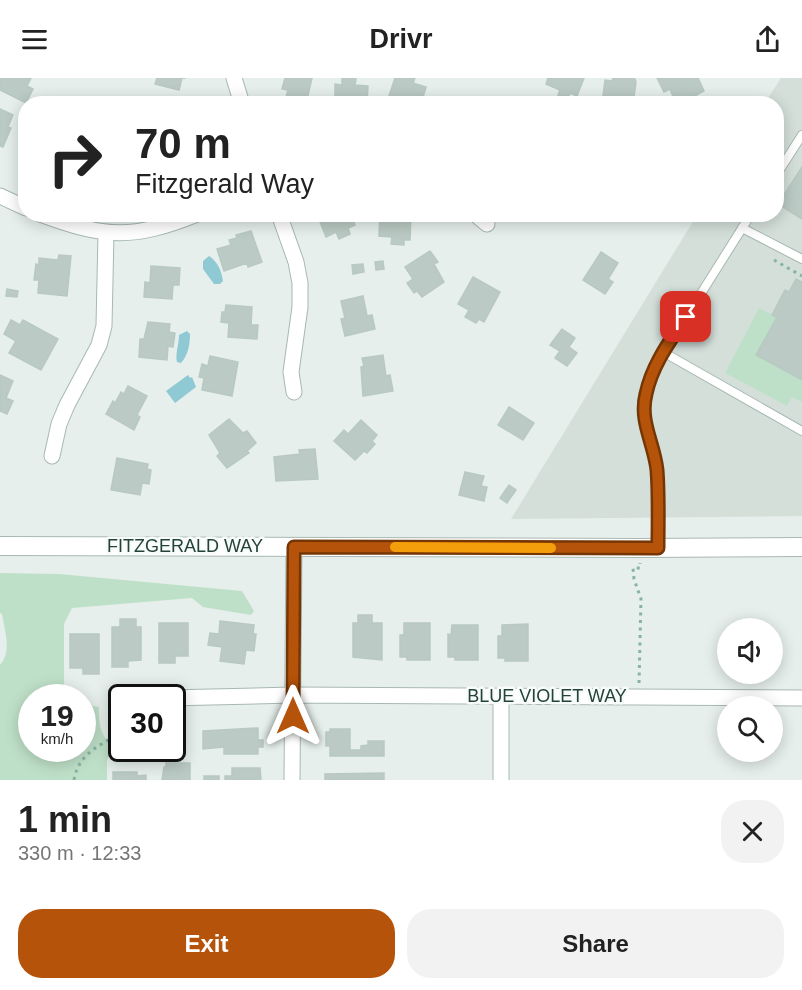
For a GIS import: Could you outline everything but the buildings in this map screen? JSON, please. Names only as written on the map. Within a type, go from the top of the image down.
[{"type":"street","points":[[234,78],[240,96]]},
{"type":"street","points":[[0,196],[18,204]]},
{"type":"street","points":[[62,222],[85,230],[128,234],[153,230],[175,222]]},
{"type":"street","points":[[282,222],[296,262],[300,283],[300,308],[291,372],[294,392]]},
{"type":"street","points":[[52,456],[59,424],[67,405],[92,362],[104,326],[106,233]]},
{"type":"street","name":"FITZGERALD WAY","points":[[0,546],[802,547]]},
{"type":"street","points":[[292,780],[294,547]]},
{"type":"street","name":"BLUE VIOLET WAY","points":[[186,698],[293,695],[802,698]]},
{"type":"street","points":[[501,696],[501,780]]},
{"type":"lane","points":[[784,163],[802,135]]},
{"type":"lane","points":[[649,548],[657,467],[644,413],[645,396],[651,373],[746,222]]},
{"type":"lane","points":[[742,228],[802,259]]},
{"type":"lane","points":[[663,352],[802,431]]},
{"type":"path","points":[[774,260],[802,276]]},
{"type":"path","points":[[638,697],[640,595],[635,585],[633,568],[640,567],[649,548]]},
{"type":"path","points":[[74,780],[78,767],[88,752],[108,741]]},
{"type":"shaded area","points":[[781,78],[802,78],[802,516],[511,519],[693,222],[784,222],[784,96],[769,96]]},
{"type":"green space","points":[[759,308],[777,317],[756,355],[802,380],[802,402],[792,397],[787,406],[725,373]]},
{"type":"green space","points":[[0,573],[59,574],[242,591],[254,611],[251,615],[203,607],[192,598],[72,608],[64,624],[64,684],[18,684],[18,762],[96,762],[96,706],[99,707],[101,730],[108,741],[107,780],[0,780],[0,665],[4,660],[7,647],[0,613]]},
{"type":"water","points":[[209,256],[220,270],[223,281],[220,284],[214,284],[203,269],[203,261]]},
{"type":"water","points":[[187,331],[190,334],[188,350],[181,363],[177,362],[179,335]]},
{"type":"water","points":[[188,375],[192,377],[196,387],[175,403],[166,391]]},
{"type":"slow traffic","points":[[395,547],[551,548]]},
{"type":"route","points":[[293,716],[294,547],[658,548],[657,467],[646,428],[645,396],[651,373],[686,317]]}]
